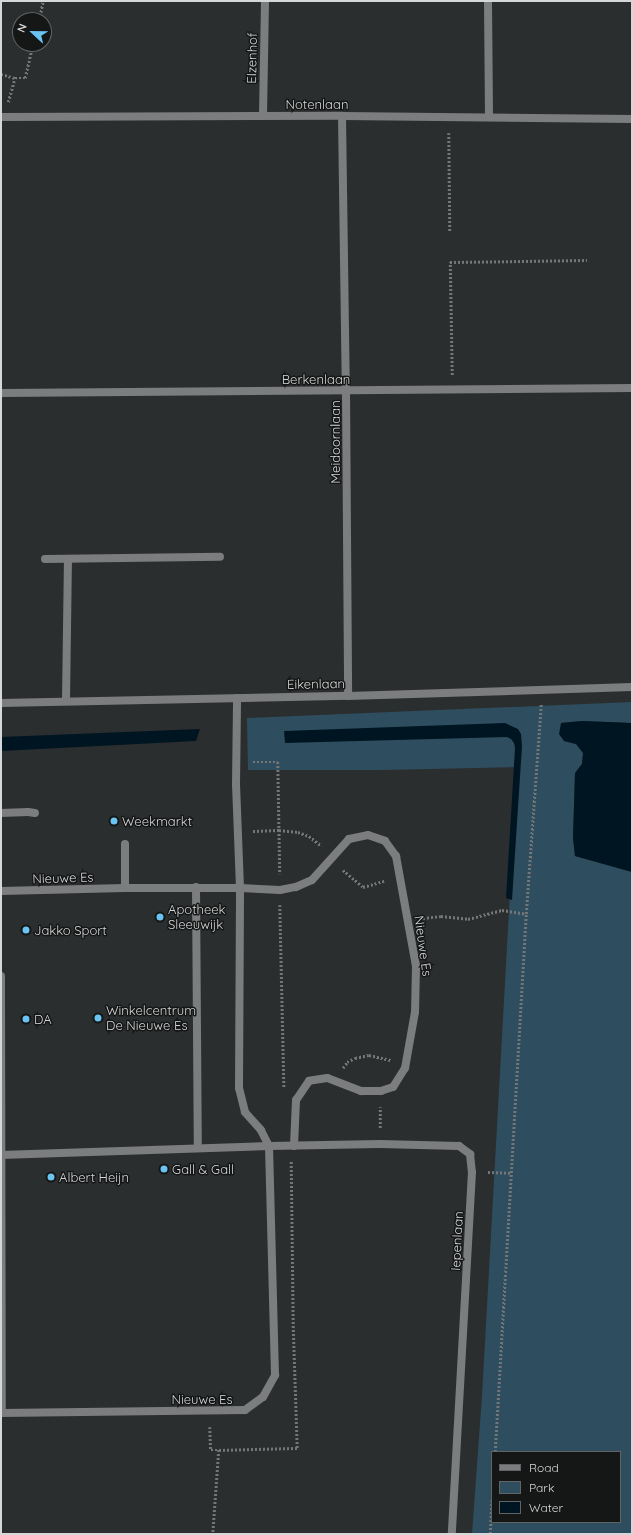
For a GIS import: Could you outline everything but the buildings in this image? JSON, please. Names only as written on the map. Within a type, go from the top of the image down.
[{"type":"street","name":"Elzenhof","points":[[263,116],[265,1]]},
{"type":"street","points":[[488,1],[489,117]]},
{"type":"street","name":"Notenlaan","points":[[2,117],[342,116],[632,118]]},
{"type":"street","name":"Meidoornlaan","points":[[342,116],[348,696]]},
{"type":"street","name":"Berkenlaan","points":[[1,393],[632,388]]},
{"type":"street","points":[[45,560],[220,557]]},
{"type":"street","points":[[66,700],[68,559]]},
{"type":"street","name":"Eikenlaan","points":[[1,703],[66,700],[348,696],[632,687]]},
{"type":"street","name":"Nieuwe Es","points":[[1,976],[2,1413],[245,1410],[263,1397],[275,1375],[269,1146],[261,1130],[245,1112],[240,1088],[240,888],[236,762],[237,698]]},
{"type":"street","points":[[1,813],[35,813]]},
{"type":"street","name":"Nieuwe Es","points":[[1,891],[196,887],[280,890],[296,887],[312,880],[349,839],[368,835],[385,841],[396,856],[416,966],[415,1012],[405,1068],[392,1087],[380,1091]]},
{"type":"street","points":[[125,888],[126,844]]},
{"type":"street","points":[[196,887],[198,1147]]},
{"type":"street","points":[[294,1146],[296,1100],[309,1081],[327,1078],[361,1092],[380,1091]]},
{"type":"street","name":"Iepenlaan","points":[[269,1146],[380,1144],[460,1146],[470,1154],[472,1172],[452,1534]]},
{"type":"street","points":[[2,1156],[198,1147],[269,1146]]},
{"type":"path","points":[[41,12],[43,1]]},
{"type":"path","points":[[1,74],[15,78],[25,78],[31,52]]},
{"type":"path","points":[[2,117],[15,78]]},
{"type":"path","points":[[449,117],[450,231]]},
{"type":"path","points":[[452,389],[450,262],[587,260]]},
{"type":"path","points":[[495,1451],[526,914],[542,691]]},
{"type":"path","points":[[236,762],[278,762],[284,1092],[296,1100]]},
{"type":"path","points":[[408,920],[442,916],[468,919],[502,910],[526,914]]},
{"type":"path","points":[[336,1082],[347,1062],[355,1058],[369,1055],[387,1058],[405,1068]]},
{"type":"path","points":[[380,1091],[380,1144]]},
{"type":"path","points":[[472,1172],[511,1172]]},
{"type":"path","points":[[210,1410],[211,1450],[219,1450],[213,1534]]},
{"type":"path","points":[[490,1534],[491,1516]]},
{"type":"green space","points":[[632,702],[632,723],[582,721],[561,723],[564,741],[576,744],[583,753],[582,764],[575,773],[573,838],[575,856],[632,872],[632,1534],[472,1534],[482,1396],[517,767],[382,770],[248,770],[247,718]]},
{"type":"water","points":[[582,721],[632,723],[632,872],[575,856],[573,838],[575,773],[582,764],[583,753],[576,744],[564,741],[559,734],[561,723]]},
{"type":"water","points":[[505,723],[518,729],[521,734],[522,746],[512,900],[506,898],[515,748],[511,739],[507,737],[285,743],[284,731]]},
{"type":"water","points":[[200,729],[196,741],[1,751],[1,737]]},
{"type":"place","name":"Weekmarkt","points":[[114,821]]},
{"type":"place","name":"Apotheek Sleeuwijk","points":[[160,917]]},
{"type":"place","name":"Jakko Sport","points":[[26,930]]},
{"type":"place","name":"Winkelcentrum De Nieuwe Es","points":[[98,1018]]},
{"type":"place","name":"DA","points":[[26,1019]]},
{"type":"place","name":"Gall & Gall","points":[[164,1169]]},
{"type":"place","name":"Albert Heijn","points":[[51,1177]]}]
